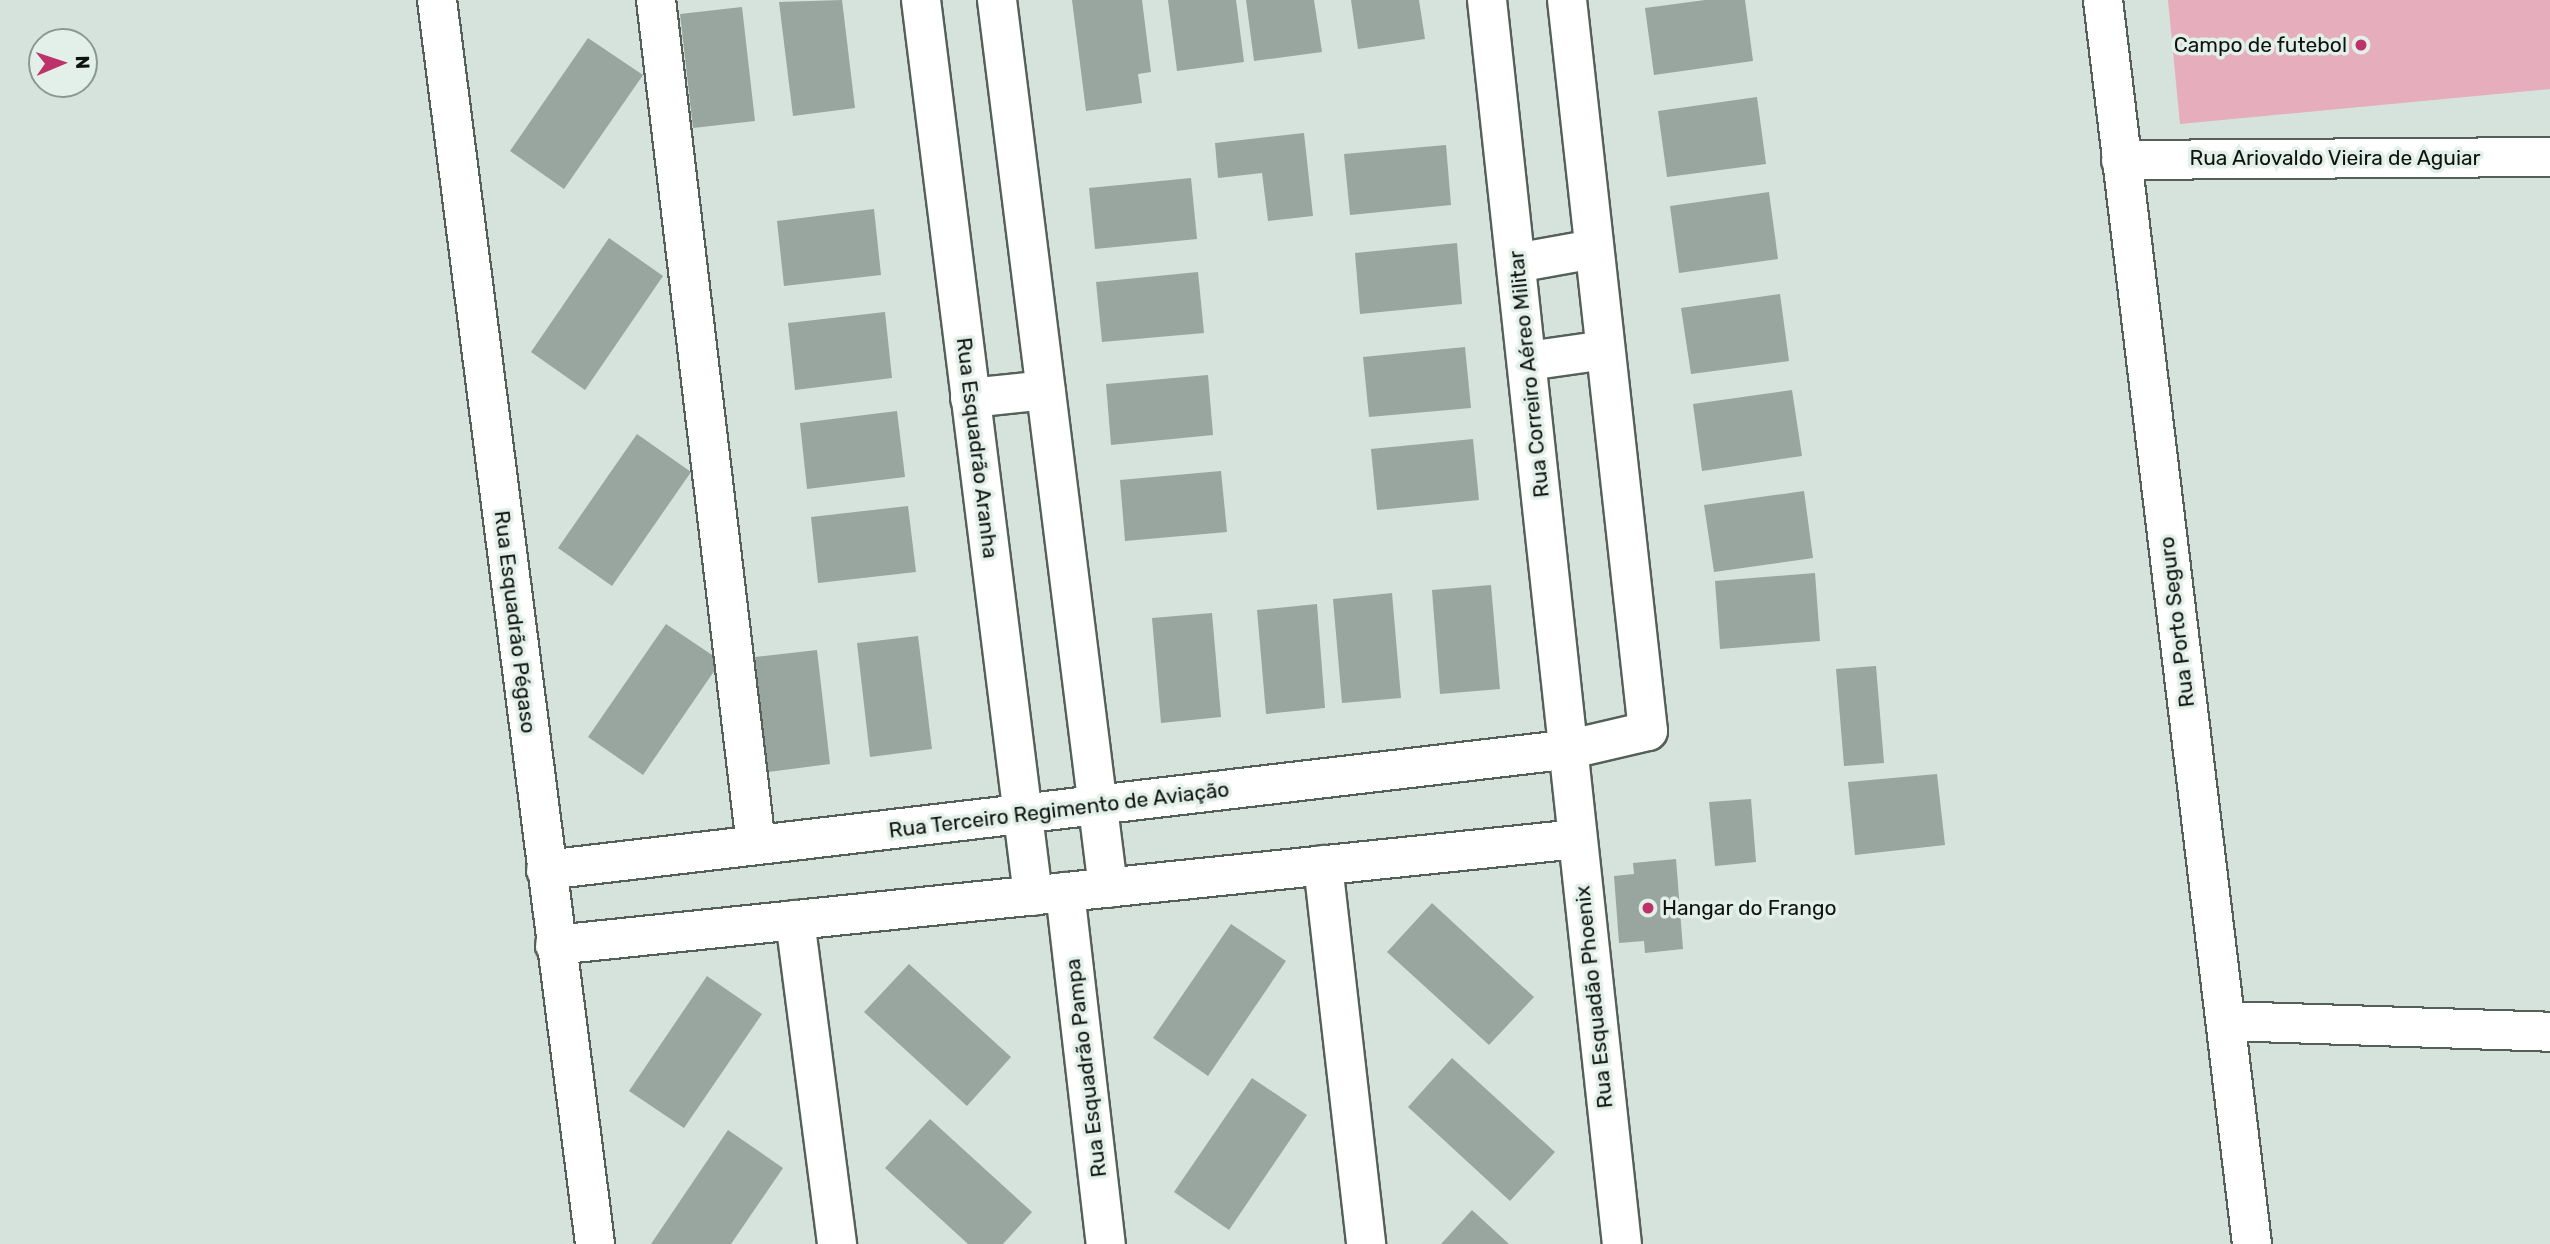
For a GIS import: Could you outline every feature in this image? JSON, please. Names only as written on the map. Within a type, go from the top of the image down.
[{"type":"street","name":"Rua Esquadrão Pégaso","points":[[437,0],[595,1244]]},
{"type":"street","points":[[656,0],[756,845]]},
{"type":"street","name":"Rua Esquadrão Aranha","points":[[921,0],[1023,814],[1049,894]]},
{"type":"street","points":[[997,0],[1108,888]]},
{"type":"street","name":"Rua Correiro Aéreo Militar","points":[[1487,0],[1571,749]]},
{"type":"street","points":[[1528,361],[1605,350],[1567,0]]},
{"type":"street","name":"Rua Porto Seguro","points":[[2102,0],[2252,1244]]},
{"type":"street","name":"Rua Ariovaldo Vieira de Aguiar","points":[[2121,159],[2550,157]]},
{"type":"street","points":[[1516,262],[1594,249]]},
{"type":"street","name":"Rua Terceiro Regimento de Aviação","points":[[546,870],[1571,749],[1648,731],[1605,350]]},
{"type":"street","points":[[970,398],[1046,390]]},
{"type":"street","name":"Rua Esquadão Phoenix","points":[[1571,749],[1577,839],[1622,1244]]},
{"type":"street","points":[[555,945],[1577,839]]},
{"type":"street","points":[[1324,865],[1366,1244]]},
{"type":"street","name":"Rua Esquadrão Pampa","points":[[1049,894],[1106,1244]]},
{"type":"street","points":[[795,920],[837,1244]]},
{"type":"street","points":[[2226,1021],[2550,1032]]},
{"type":"shaded area","name":"Campo de futebol","points":[[2168,0],[2550,0],[2550,89],[2180,124]]},
{"type":"building","points":[[842,0],[855,108],[793,116],[779,2]]},
{"type":"building","points":[[1072,0],[1142,0],[1151,72],[1138,74],[1142,103],[1086,111]]},
{"type":"building","points":[[1168,0],[1236,0],[1244,62],[1177,71]]},
{"type":"building","points":[[1246,0],[1314,0],[1322,52],[1254,61]]},
{"type":"building","points":[[1351,0],[1419,0],[1425,39],[1358,49]]},
{"type":"building","points":[[1705,0],[1745,0],[1753,61],[1654,75],[1645,8]]},
{"type":"building","points":[[742,7],[755,121],[693,128],[680,14]]},
{"type":"building","points":[[588,38],[643,75],[564,189],[510,151]]},
{"type":"building","points":[[1757,97],[1766,164],[1667,177],[1658,111]]},
{"type":"building","points":[[1304,133],[1313,216],[1268,221],[1262,173],[1218,178],[1215,143]]},
{"type":"building","points":[[1446,145],[1451,205],[1350,215],[1344,154]]},
{"type":"building","points":[[1191,178],[1197,239],[1095,249],[1089,188]]},
{"type":"building","points":[[1769,192],[1778,259],[1679,273],[1670,206]]},
{"type":"building","points":[[874,209],[881,275],[784,286],[777,221]]},
{"type":"building","points":[[609,238],[663,276],[585,390],[531,352]]},
{"type":"building","points":[[1457,243],[1462,304],[1360,314],[1355,253]]},
{"type":"building","points":[[1198,272],[1204,333],[1102,342],[1096,282]]},
{"type":"building","points":[[1780,294],[1789,361],[1691,374],[1681,308]]},
{"type":"building","points":[[885,312],[892,378],[795,390],[788,323]]},
{"type":"building","points":[[1465,347],[1471,408],[1369,417],[1363,357]]},
{"type":"building","points":[[1208,375],[1213,435],[1111,445],[1106,384]]},
{"type":"building","points":[[1792,390],[1802,456],[1702,471],[1693,404]]},
{"type":"building","points":[[897,411],[905,477],[807,489],[800,423]]},
{"type":"building","points":[[637,434],[691,472],[612,586],[558,548]]},
{"type":"building","points":[[1473,439],[1479,500],[1377,510],[1371,449]]},
{"type":"building","points":[[1221,471],[1227,532],[1125,541],[1120,480]]},
{"type":"building","points":[[1804,491],[1813,558],[1714,572],[1704,505]]},
{"type":"building","points":[[908,506],[916,572],[818,583],[811,517]]},
{"type":"building","points":[[1815,573],[1820,641],[1720,649],[1715,581]]},
{"type":"building","points":[[1491,585],[1500,689],[1440,694],[1432,590]]},
{"type":"building","points":[[1392,593],[1401,698],[1342,703],[1333,599]]},
{"type":"building","points":[[1317,604],[1325,708],[1266,714],[1257,610]]},
{"type":"building","points":[[1212,613],[1221,717],[1161,723],[1152,618]]},
{"type":"building","points":[[666,624],[721,661],[643,775],[588,737]]},
{"type":"building","points":[[918,636],[932,749],[870,757],[857,643]]},
{"type":"building","points":[[817,650],[830,764],[768,772],[755,657]]},
{"type":"building","points":[[1876,666],[1884,763],[1844,766],[1836,669]]},
{"type":"building","points":[[1937,774],[1945,845],[1855,855],[1848,782]]},
{"type":"building","points":[[1751,799],[1756,862],[1715,866],[1709,802]]},
{"type":"building","name":"Hangar do Frango","points":[[1676,859],[1683,949],[1645,953],[1644,941],[1619,943],[1614,876],[1634,874],[1633,863]]},
{"type":"building","points":[[1432,903],[1534,997],[1489,1045],[1387,952]]},
{"type":"building","points":[[1231,924],[1286,961],[1208,1076],[1153,1038]]},
{"type":"building","points":[[909,964],[1011,1057],[967,1106],[864,1012]]},
{"type":"building","points":[[707,976],[762,1014],[684,1128],[629,1091]]},
{"type":"building","points":[[1452,1058],[1555,1152],[1510,1201],[1408,1107]]},
{"type":"building","points":[[1252,1078],[1307,1115],[1229,1230],[1174,1192]]},
{"type":"building","points":[[930,1119],[1032,1212],[1003,1244],[968,1244],[885,1168]]},
{"type":"building","points":[[728,1130],[783,1168],[731,1244],[651,1244]]},
{"type":"building","points":[[1472,1210],[1509,1244],[1441,1244]]},
{"type":"place","name":"Campo de futebol","points":[[2361,45]]},
{"type":"place","name":"Hangar do Frango","points":[[1648,908]]}]
